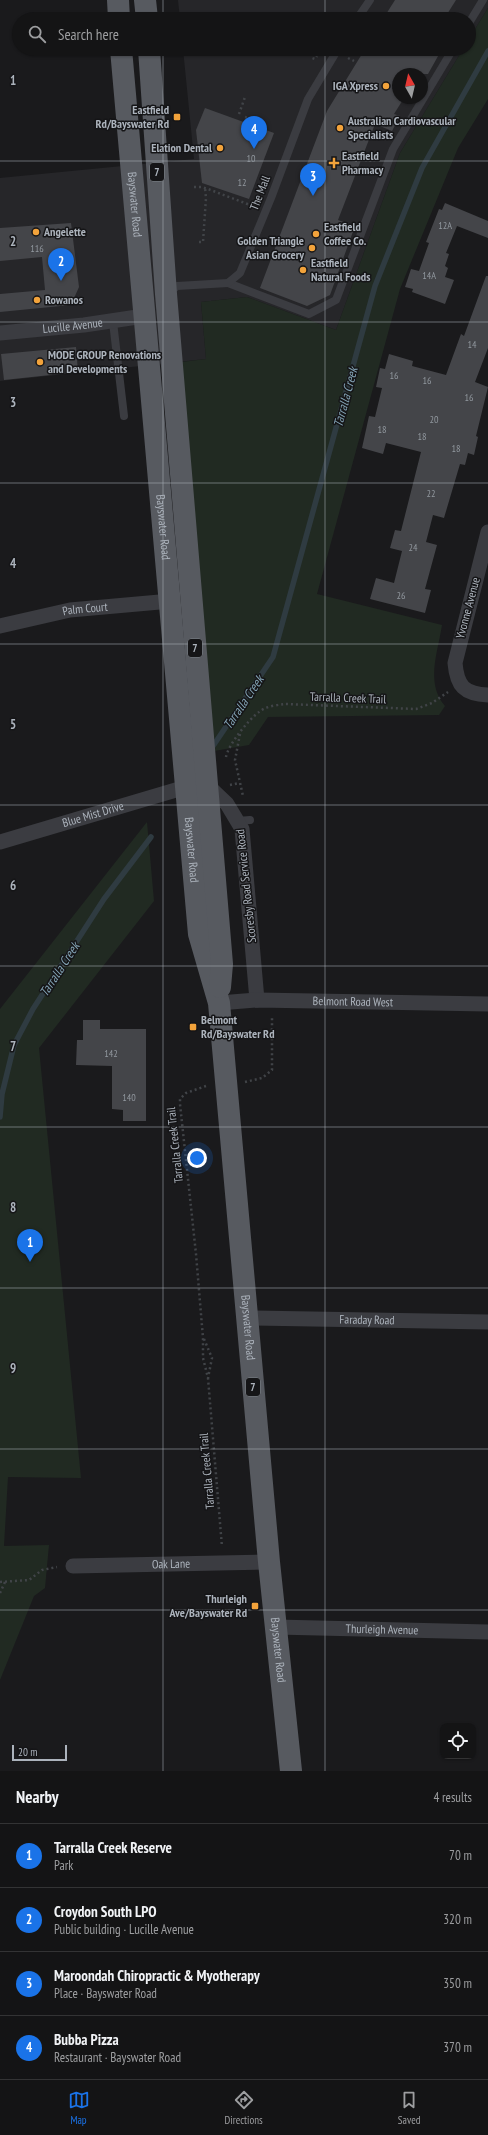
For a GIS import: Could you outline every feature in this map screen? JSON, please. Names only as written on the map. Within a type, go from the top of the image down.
[{"type":"main road","points":[[118,0],[119,12]]},
{"type":"main road","points":[[145,0],[146,12]]},
{"type":"main road","name":"Bayswater Road","points":[[122,56],[171,601],[207,784]]},
{"type":"main road","name":"Bayswater Road","points":[[149,56],[166,294],[207,784],[200,934],[219,1003],[269,1562],[291,1771]]},
{"type":"main road","points":[[144,316],[166,294]]},
{"type":"street","name":"Lucille Avenue","points":[[0,333],[113,322],[144,316]]},
{"type":"street","name":"Yvonne Avenue","points":[[460,684],[455,668],[457,651],[488,532]]},
{"type":"street","name":"Palm Court","points":[[0,626],[70,610],[171,601]]},
{"type":"street","points":[[460,684],[467,691],[475,694],[488,695]]},
{"type":"street","name":"Scoresby Road Service Road","points":[[207,784],[244,820],[244,840],[257,1000]]},
{"type":"street","name":"Blue Mist Drive","points":[[0,842],[207,784]]},
{"type":"street","name":"Belmont Road West","points":[[219,1003],[257,1000],[488,1004]]},
{"type":"street","name":"Faraday Road","points":[[247,1318],[488,1322]]},
{"type":"street","name":"Oak Lane","points":[[73,1566],[269,1562]]},
{"type":"street","name":"Thurleigh Avenue","points":[[276,1627],[488,1632]]},
{"type":"lane","points":[[362,12],[370,0]]},
{"type":"lane","points":[[476,12],[483,0]]},
{"type":"lane","name":"The Mall","points":[[228,282],[240,273],[244,266],[308,99],[334,56]]},
{"type":"lane","points":[[166,294],[177,286],[228,282],[309,314],[336,300],[393,149],[449,56]]},
{"type":"lane","points":[[113,322],[124,416]]},
{"type":"path","points":[[239,114],[245,97]]},
{"type":"path","points":[[245,116],[254,120]]},
{"type":"path","points":[[194,187],[205,188],[250,205]]},
{"type":"path","points":[[199,242],[203,242],[206,198],[205,188]]},
{"type":"path","name":"Tarralla Creek Trail","points":[[226,762],[228,750],[258,712],[275,706],[416,708],[432,703],[460,684]]},
{"type":"path","name":"Tarralla Creek Trail","points":[[240,734],[235,760],[244,820]]},
{"type":"path","points":[[207,784],[230,790]]},
{"type":"path","name":"Tarralla Creek Trail","points":[[224,1562],[208,1378],[203,1358],[203,1338],[180,1099],[186,1093],[194,1089],[253,1081],[272,1070],[272,1020]]},
{"type":"path","name":"Tarralla Creek Trail","points":[[203,1338],[212,1358],[208,1378]]},
{"type":"path","points":[[0,1582],[29,1580],[48,1568],[73,1566]]},
{"type":"path","points":[[0,1593],[5,1582]]},
{"type":"shaded area","points":[[178,0],[488,0],[488,8],[476,28],[476,12],[179,12]]},
{"type":"shaded area","points":[[488,8],[488,99],[458,148],[400,289],[317,594],[442,625],[434,667],[434,677],[439,697],[445,706],[439,715],[268,717],[249,745],[214,751],[181,362],[206,359],[201,302],[247,297],[336,330],[400,153],[459,56],[476,56],[476,28]]},
{"type":"shaded area","points":[[184,56],[459,56],[400,153],[336,330],[247,297],[201,302],[206,359],[0,381],[0,178],[194,159]]},
{"type":"shaded area","points":[[147,822],[154,901],[39,1048],[81,1478],[8,1477],[4,1546],[49,1545],[45,1588],[34,1596],[0,1680],[0,1009]]},
{"type":"building","points":[[395,0],[456,0],[448,12],[387,12]]},
{"type":"building","points":[[361,56],[438,56],[428,74],[428,68],[392,68],[392,104],[400,104],[394,114],[400,116],[392,131],[375,124],[338,220],[355,226],[330,295],[307,306],[260,288],[327,111]]},
{"type":"building","name":"Elation Dental","points":[[205,108],[274,133],[249,199],[202,183],[196,130]]},
{"type":"building","points":[[445,203],[488,221],[488,238],[457,226],[446,253],[449,254],[445,266],[448,268],[445,277],[454,280],[445,304],[412,292],[413,289],[405,287],[411,269],[419,271],[429,243],[426,242],[439,209],[442,210]]},
{"type":"building","points":[[71,223],[79,287],[71,305],[0,312],[0,294],[45,290],[42,257],[0,261],[0,228]]},
{"type":"building","points":[[486,276],[488,276],[488,348],[475,382],[488,387],[476,436],[478,437],[474,455],[468,453],[465,465],[460,464],[444,518],[433,515],[426,542],[437,545],[425,589],[431,590],[425,613],[370,599],[376,578],[394,583],[402,551],[390,548],[395,530],[401,531],[421,452],[386,443],[383,454],[362,448],[369,416],[375,417],[382,388],[376,387],[380,368],[385,369],[389,354],[413,361],[412,366],[446,375],[461,334],[464,336]]},
{"type":"building","name":"MODE GROUP Renovations and Developments","points":[[76,347],[78,372],[4,380],[1,354]]},
{"type":"building","points":[[83,1020],[100,1020],[100,1029],[146,1029],[146,1121],[123,1121],[123,1110],[112,1109],[112,1066],[76,1065],[77,1040],[83,1040]]},
{"type":"waterway","name":"Tarralla Creek","points":[[213,746],[273,657],[375,286],[422,168],[488,51]]},
{"type":"waterway","name":"Tarralla Creek","points":[[0,1117],[2,1094],[14,1045],[33,1009],[104,899],[151,837]]},
{"type":"place","name":"IGA Xpress","points":[[386,86]]},
{"type":"place","name":"Eastfield Rd/Bayswater Rd","points":[[177,117]]},
{"type":"place","name":"Australian Cardiovascular Specialists","points":[[340,128]]},
{"type":"place","name":"Elation Dental","points":[[220,148]]},
{"type":"place","name":"Bubba Pizza","points":[[254,149]]},
{"type":"place","name":"Eastfield Pharmacy","points":[[334,163]]},
{"type":"place","name":"Maroondah Chiropractic & Myotherapy","points":[[313,196]]},
{"type":"place","name":"Angelette","points":[[36,232]]},
{"type":"place","name":"Eastfield Coffee Co.","points":[[316,234]]},
{"type":"place","name":"Golden Triangle Asian Grocery","points":[[312,248]]},
{"type":"place","name":"Eastfield Natural Foods","points":[[303,270]]},
{"type":"place","name":"Croydon South LPO","points":[[61,281]]},
{"type":"place","name":"Rowanos","points":[[37,300]]},
{"type":"place","name":"MODE GROUP Renovations and Developments","points":[[40,362]]},
{"type":"place","name":"Belmont Rd/Bayswater Rd","points":[[193,1027]]},
{"type":"place","name":"Tarralla Creek Reserve","points":[[30,1262]]},
{"type":"place","name":"Thurleigh Ave/Bayswater Rd","points":[[255,1606]]}]
